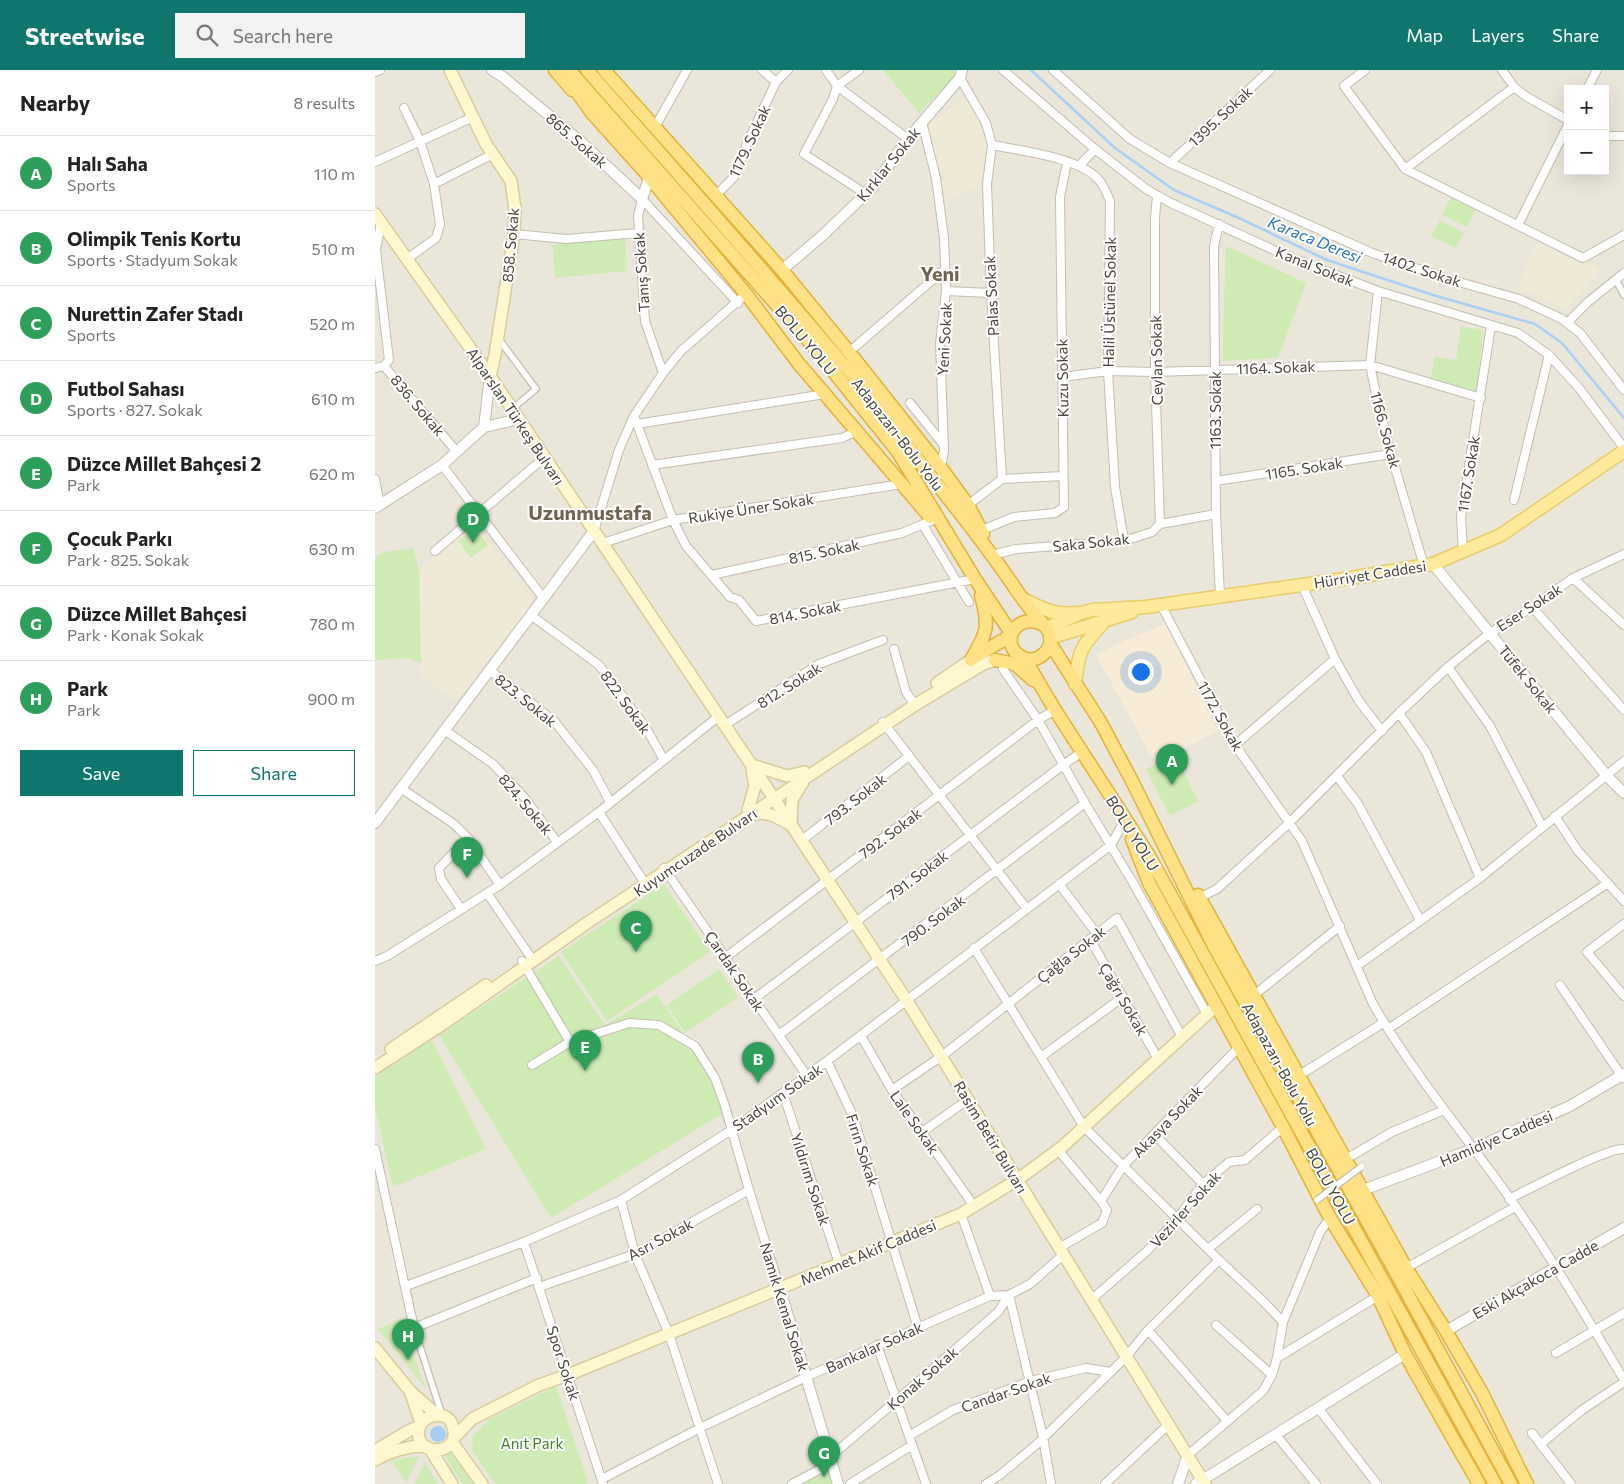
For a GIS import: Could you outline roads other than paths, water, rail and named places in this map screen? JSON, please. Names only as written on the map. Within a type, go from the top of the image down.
[{"type":"highway","points":[[555,70],[649,178],[742,299],[902,484],[928,523],[955,546]]},
{"type":"highway","points":[[561,70],[592,113],[615,138]]},
{"type":"highway","name":"BOLU YOLU","points":[[569,70],[825,361],[898,452],[976,582],[1011,635]]},
{"type":"highway","name":"Adapazarı-Bolu Yolu","points":[[587,70],[860,384],[992,555],[1047,633],[1075,684],[1101,723],[1132,781],[1215,948],[1400,1268],[1511,1484]]},
{"type":"highway","points":[[600,70],[619,87]]},
{"type":"highway","points":[[604,70],[782,270],[849,352],[968,505],[982,530],[992,555]]},
{"type":"highway","points":[[971,660],[986,631],[987,615],[976,582]]},
{"type":"highway","points":[[971,660],[1011,635],[1018,624],[1024,621],[1031,620],[1047,633],[1044,655],[1038,658],[1020,656],[999,665]]},
{"type":"highway","points":[[1011,635],[1012,647],[1020,656]]},
{"type":"highway","name":"BOLU YOLU","points":[[1020,656],[1148,854],[1495,1484]]},
{"type":"highway","points":[[999,665],[1015,664],[1041,687]]},
{"type":"highway","points":[[1132,781],[1346,1159],[1400,1268],[1516,1462]]},
{"type":"highway","points":[[1125,820],[1149,883],[1212,1010],[1239,1047],[1331,1218],[1378,1296],[1405,1354],[1479,1484]]},
{"type":"highway","points":[[1400,1268],[1446,1331],[1482,1393],[1527,1484]]},
{"type":"highway","points":[[1385,1284],[1464,1458]]},
{"type":"main road","name":"858. Sokak","points":[[450,70],[486,144],[511,181],[515,209],[514,234],[498,338],[490,376]]},
{"type":"main road","name":"Alparslan Türkeş Bulvarı","points":[[377,221],[407,259],[490,376],[773,797]]},
{"type":"main road","name":"Hürriyet Caddesi","points":[[1047,633],[1081,613],[1092,610],[1146,607],[1429,565],[1501,535],[1624,449]]},
{"type":"main road","points":[[1023,599],[1049,612],[1067,614],[1092,610]]},
{"type":"main road","name":"Hürriyet Caddesi","points":[[1047,633],[1104,622],[1146,607]]},
{"type":"main road","points":[[1075,684],[1078,657],[1084,643],[1104,622]]},
{"type":"main road","name":"Kuyumcuzade Bulvarı","points":[[375,1059],[805,776],[914,703],[971,660]]},
{"type":"main road","name":"Kuyumcuzade Bulvarı","points":[[914,703],[983,664],[999,665]]},
{"type":"main road","points":[[752,765],[787,776],[805,776],[792,800],[791,825],[773,815],[762,812],[749,813],[755,786],[752,765]]},
{"type":"main road","name":"Rasim Betir Bulvarı","points":[[773,797],[907,1001],[969,1100],[1188,1455],[1201,1483]]},
{"type":"main road","name":"Kuyumcuzade Bulvarı","points":[[375,1068],[443,1024],[526,961]]},
{"type":"main road","name":"Mehmet Akif Caddesi","points":[[472,1419],[539,1385],[568,1375],[961,1214],[1017,1180],[1058,1150],[1212,1010]]},
{"type":"main road","points":[[375,1348],[410,1391],[453,1426],[455,1433],[453,1441],[482,1484]]},
{"type":"main road","points":[[410,1391],[421,1424],[419,1435],[452,1484]]},
{"type":"main road","points":[[375,1451],[421,1424],[426,1418],[443,1416],[472,1419]]},
{"type":"main road","points":[[375,1460],[399,1449],[411,1446],[441,1450],[446,1448],[472,1419]]},
{"type":"street","points":[[375,72],[380,70]]},
{"type":"street","name":"865. Sokak","points":[[492,70],[581,142],[642,199]]},
{"type":"street","points":[[655,128],[687,70]]},
{"type":"street","points":[[762,70],[776,82]]},
{"type":"street","name":"1179. Sokak","points":[[715,195],[734,178],[748,141],[776,82],[788,70]]},
{"type":"street","points":[[827,70],[837,86],[908,139]]},
{"type":"street","points":[[859,70],[837,86],[833,99],[804,154],[866,194]]},
{"type":"street","name":"Kanal Sokak","points":[[1003,70],[1095,149],[1157,196],[1289,257],[1378,292],[1518,334],[1549,355],[1579,388],[1624,449]]},
{"type":"street","name":"1402. Sokak","points":[[1053,70],[1130,139],[1170,163],[1372,253],[1445,278],[1519,300],[1562,319],[1580,333],[1624,390]]},
{"type":"street","name":"1395. Sokak","points":[[1170,163],[1270,70]]},
{"type":"street","points":[[1365,70],[1344,86],[1405,169],[1583,258],[1624,235]]},
{"type":"street","points":[[1502,70],[1514,87],[1527,97],[1564,118]]},
{"type":"street","points":[[1589,85],[1597,70]]},
{"type":"street","name":"Kırklar Sokak","points":[[782,270],[823,236],[872,188],[908,139],[961,74]]},
{"type":"street","name":"Palas Sokak","points":[[961,74],[987,123],[992,145],[987,184],[991,293],[1002,480]]},
{"type":"street","points":[[1405,169],[1514,87]]},
{"type":"street","points":[[404,108],[437,183],[440,225],[436,238],[407,259]]},
{"type":"street","points":[[375,162],[473,117]]},
{"type":"street","name":"Yeni Sokak","points":[[922,122],[936,178],[944,238],[946,291],[940,342],[943,444],[941,468]]},
{"type":"street","points":[[1518,225],[1566,130]]},
{"type":"street","points":[[1609,136],[1624,136]]},
{"type":"street","name":"Halil Üstünel Sokak","points":[[992,145],[1049,156],[1080,165],[1099,180],[1111,201],[1108,372],[1115,487],[1125,541]]},
{"type":"street","points":[[1080,165],[1095,149]]},
{"type":"street","points":[[437,183],[493,154]]},
{"type":"street","name":"Kuzu Sokak","points":[[982,530],[1014,517],[1055,513],[1064,507],[1060,197],[1067,162]]},
{"type":"street","points":[[375,823],[595,531],[619,450],[663,373],[681,351],[742,299],[642,199],[649,178]]},
{"type":"street","name":"Ceylan Sokak","points":[[1157,196],[1155,218],[1155,372],[1160,524]]},
{"type":"street","name":"Tanış Sokak","points":[[642,199],[638,216],[645,321],[663,373]]},
{"type":"street","points":[[377,221],[376,250],[389,360],[384,366]]},
{"type":"street","name":"1163. Sokak","points":[[1219,224],[1215,246],[1216,514],[1219,596]]},
{"type":"street","points":[[514,234],[566,239],[639,233]]},
{"type":"street","points":[[849,352],[945,269]]},
{"type":"street","points":[[1567,323],[1587,302],[1624,273]]},
{"type":"street","points":[[1616,280],[1624,295]]},
{"type":"street","points":[[946,291],[991,293]]},
{"type":"street","name":"1166. Sokak","points":[[1378,292],[1370,364],[1391,454],[1429,565]]},
{"type":"street","name":"1167. Sokak","points":[[1463,552],[1461,517],[1491,326]]},
{"type":"street","points":[[375,479],[377,506],[442,465],[484,427],[515,414],[536,389],[498,338]]},
{"type":"street","points":[[1514,500],[1549,355]]},
{"type":"street","points":[[1370,364],[1481,398]]},
{"type":"street","name":"1164. Sokak","points":[[1062,377],[1108,372],[1370,364]]},
{"type":"street","name":"836. Sokak","points":[[375,368],[384,366],[457,452]]},
{"type":"street","points":[[484,427],[490,376]]},
{"type":"street","points":[[636,420],[825,394]]},
{"type":"street","points":[[911,403],[943,444]]},
{"type":"street","name":"814. Sokak","points":[[636,420],[673,520],[687,546],[730,597],[739,600],[756,621],[958,583],[976,582]]},
{"type":"street","points":[[652,464],[842,438],[857,431]]},
{"type":"street","name":"1165. Sokak","points":[[1216,481],[1391,454]]},
{"type":"street","points":[[435,551],[545,458]]},
{"type":"street","points":[[442,465],[544,599]]},
{"type":"street","points":[[968,505],[1002,480],[1063,476]]},
{"type":"street","name":"Rukiye Üner Sokak","points":[[603,543],[673,520],[902,484]]},
{"type":"street","name":"Saka Sokak","points":[[992,555],[1016,548],[1125,541],[1152,532],[1160,524],[1216,514]]},
{"type":"street","points":[[928,523],[969,602]]},
{"type":"street","name":"815. Sokak","points":[[712,575],[902,533],[928,523]]},
{"type":"street","name":"Eser Sokak","points":[[1199,898],[1217,889],[1289,823],[1447,667],[1490,633],[1532,607],[1573,578],[1624,554]]},
{"type":"street","name":"Tüfek Sokak","points":[[1429,565],[1490,633],[1607,776],[1624,793]]},
{"type":"street","points":[[1573,578],[1624,625]]},
{"type":"street","points":[[1302,585],[1335,659],[1359,701],[1382,731]]},
{"type":"street","name":"1172. Sokak","points":[[1161,604],[1235,745],[1301,841],[1373,1004],[1386,1026],[1444,1110],[1515,1207],[1555,1267],[1624,1381]]},
{"type":"street","points":[[1532,607],[1624,710]]},
{"type":"street","name":"822. Sokak","points":[[532,616],[599,665],[646,728],[664,760]]},
{"type":"street","name":"812. Sokak","points":[[375,961],[387,956],[500,885],[599,812],[664,760],[722,721],[819,664],[883,640]]},
{"type":"street","points":[[894,649],[906,692],[914,703]]},
{"type":"street","points":[[1235,745],[1335,659]]},
{"type":"street","points":[[999,665],[1038,720],[1085,803],[1212,1010]]},
{"type":"street","points":[[1447,667],[1490,726],[1542,826]]},
{"type":"street","name":"823. Sokak","points":[[491,671],[555,721],[593,770],[611,802]]},
{"type":"street","name":"792. Sokak","points":[[726,957],[1038,720],[1055,710]]},
{"type":"street","points":[[1399,713],[1426,752],[1480,878]]},
{"type":"street","points":[[884,723],[1027,909]]},
{"type":"street","name":"824. Sokak","points":[[446,731],[493,764],[524,797],[557,842]]},
{"type":"street","name":"791. Sokak","points":[[754,999],[1063,764],[1082,752]]},
{"type":"street","name":"793. Sokak","points":[[801,841],[909,756]]},
{"type":"street","points":[[1357,966],[1480,878],[1624,761]]},
{"type":"street","points":[[1337,776],[1358,804],[1420,920]]},
{"type":"street","points":[[402,789],[454,824],[468,838],[500,885]]},
{"type":"street","name":"790. Sokak","points":[[779,1036],[1085,803]]},
{"type":"street","points":[[599,812],[645,882]]},
{"type":"street","points":[[1555,816],[1578,851],[1624,901]]},
{"type":"street","points":[[1111,845],[1125,820]]},
{"type":"street","points":[[461,909],[441,879],[439,868],[468,838]]},
{"type":"street","name":"Stadyum Sokak","points":[[406,1286],[524,1242],[621,1200],[733,1129],[807,1076],[1111,845]]},
{"type":"street","name":"Çardak Sokak","points":[[665,869],[807,1076]]},
{"type":"street","name":"Çağrı Sokak","points":[[1059,884],[1093,936],[1123,997],[1158,1059]]},
{"type":"street","points":[[1298,1076],[1386,1026],[1607,884]]},
{"type":"street","points":[[487,893],[570,1042]]},
{"type":"street","name":"Çağla Sokak","points":[[892,1090],[941,1056],[1117,918],[1182,1037]]},
{"type":"street","points":[[1624,924],[1587,952],[1624,996]]},
{"type":"street","points":[[1253,996],[1340,926]]},
{"type":"street","points":[[974,948],[1083,1127],[1283,1322]]},
{"type":"street","points":[[1560,985],[1623,1076]]},
{"type":"street","points":[[1041,1057],[1123,997]]},
{"type":"street","name":"Namık Kemal Sokak","points":[[532,1065],[570,1042],[629,1023],[659,1025],[695,1046],[715,1078],[733,1129],[749,1190],[838,1484]]},
{"type":"street","name":"Lale Sokak","points":[[861,1036],[892,1090],[974,1206]]},
{"type":"street","name":"Akasya Sokak","points":[[1101,1201],[1123,1166],[1239,1047]]},
{"type":"street","name":"Fırın Sokak","points":[[827,1061],[853,1116],[918,1328]]},
{"type":"street","name":"Hamidiye Caddesi","points":[[1363,1190],[1473,1149],[1570,1106],[1623,1076]]},
{"type":"street","name":"Yıldırım Sokak","points":[[783,1093],[839,1264]]},
{"type":"street","points":[[921,1132],[969,1100]]},
{"type":"street","points":[[1346,1159],[1393,1132],[1444,1110]]},
{"type":"street","name":"Vezirler Sokak","points":[[1091,1300],[1147,1251],[1177,1219],[1203,1184],[1229,1162],[1245,1160],[1283,1127]]},
{"type":"street","points":[[1154,1134],[1203,1184]]},
{"type":"street","points":[[375,1149],[414,1328],[443,1416]]},
{"type":"street","points":[[1509,1199],[1615,1149],[1624,1149]]},
{"type":"street","points":[[1058,1150],[1101,1201]]},
{"type":"street","points":[[1317,1200],[1361,1167]]},
{"type":"street","name":"Asrı Sokak","points":[[539,1287],[635,1254],[749,1190]]},
{"type":"street","points":[[621,1200],[635,1254],[669,1334],[718,1484]]},
{"type":"street","name":"Bankalar Sokak","points":[[602,1481],[700,1428],[806,1377],[990,1296],[1009,1295],[1030,1284],[1061,1251],[1102,1223],[1107,1210],[1101,1201]]},
{"type":"street","points":[[1400,1268],[1515,1207]]},
{"type":"street","points":[[1208,1250],[1257,1209]]},
{"type":"street","points":[[961,1214],[990,1296]]},
{"type":"street","points":[[1178,1484],[1188,1455],[1263,1391],[1272,1375],[1277,1358],[1283,1322],[1320,1232],[1331,1218]]},
{"type":"street","name":"Eski Akçakoca Cadde","points":[[1446,1331],[1624,1228]]},
{"type":"street","name":"Spor Sokak","points":[[524,1242],[602,1481]]},
{"type":"street","points":[[986,1484],[1000,1475],[1043,1437],[1126,1356],[1148,1330],[1219,1260]]},
{"type":"street","points":[[414,1328],[537,1278]]},
{"type":"street","points":[[1009,1295],[1031,1381],[1051,1484]]},
{"type":"street","name":"Konak Sokak","points":[[793,1484],[831,1460],[998,1312],[1009,1295]]},
{"type":"street","points":[[1277,1358],[1378,1296]]},
{"type":"street","points":[[1555,1353],[1624,1313]]},
{"type":"street","points":[[1216,1326],[1272,1375]]},
{"type":"street","points":[[1148,1330],[1227,1421]]},
{"type":"street","points":[[877,1345],[926,1484]]},
{"type":"street","points":[[1201,1483],[1405,1354]]},
{"type":"street","name":"Candar Sokak","points":[[909,1436],[953,1410],[1031,1381],[1085,1368],[1110,1372]]},
{"type":"street","points":[[1541,1444],[1582,1410],[1624,1381]]},
{"type":"street","points":[[1319,1408],[1377,1484]]},
{"type":"street","points":[[1105,1484],[1169,1425]]},
{"type":"street","points":[[1532,1433],[1571,1484]]},
{"type":"street","points":[[1276,1435],[1316,1484]]},
{"type":"street","points":[[850,1484],[912,1445]]},
{"type":"water","points":[[438,1426],[444,1428],[446,1434],[444,1440],[438,1442],[432,1440],[430,1434],[432,1428]]},
{"type":"waterway","name":"Karaca Deresi","points":[[1031,70],[1115,148],[1174,190],[1239,218],[1327,260],[1433,295],[1535,324],[1562,343],[1624,418]]},
{"type":"place","name":"Futbol Sahası","points":[[473,543]]},
{"type":"place","name":"Halı Saha","points":[[1172,785]]},
{"type":"place","name":"Çocuk Parkı","points":[[467,878]]},
{"type":"place","name":"Nurettin Zafer Stadı","points":[[636,952]]},
{"type":"place","name":"Düzce Millet Bahçesi 2","points":[[585,1071]]},
{"type":"place","name":"Olimpik Tenis Kortu","points":[[758,1083]]},
{"type":"place","name":"Park","points":[[408,1360]]},
{"type":"place","name":"Düzce Millet Bahçesi","points":[[824,1477]]},
{"type":"district","name":"Yeni","points":[[940,273]]},
{"type":"district","name":"Uzunmustafa","points":[[590,512]]},
{"type":"park label","name":"Anıt Park","points":[[532,1443]]}]
